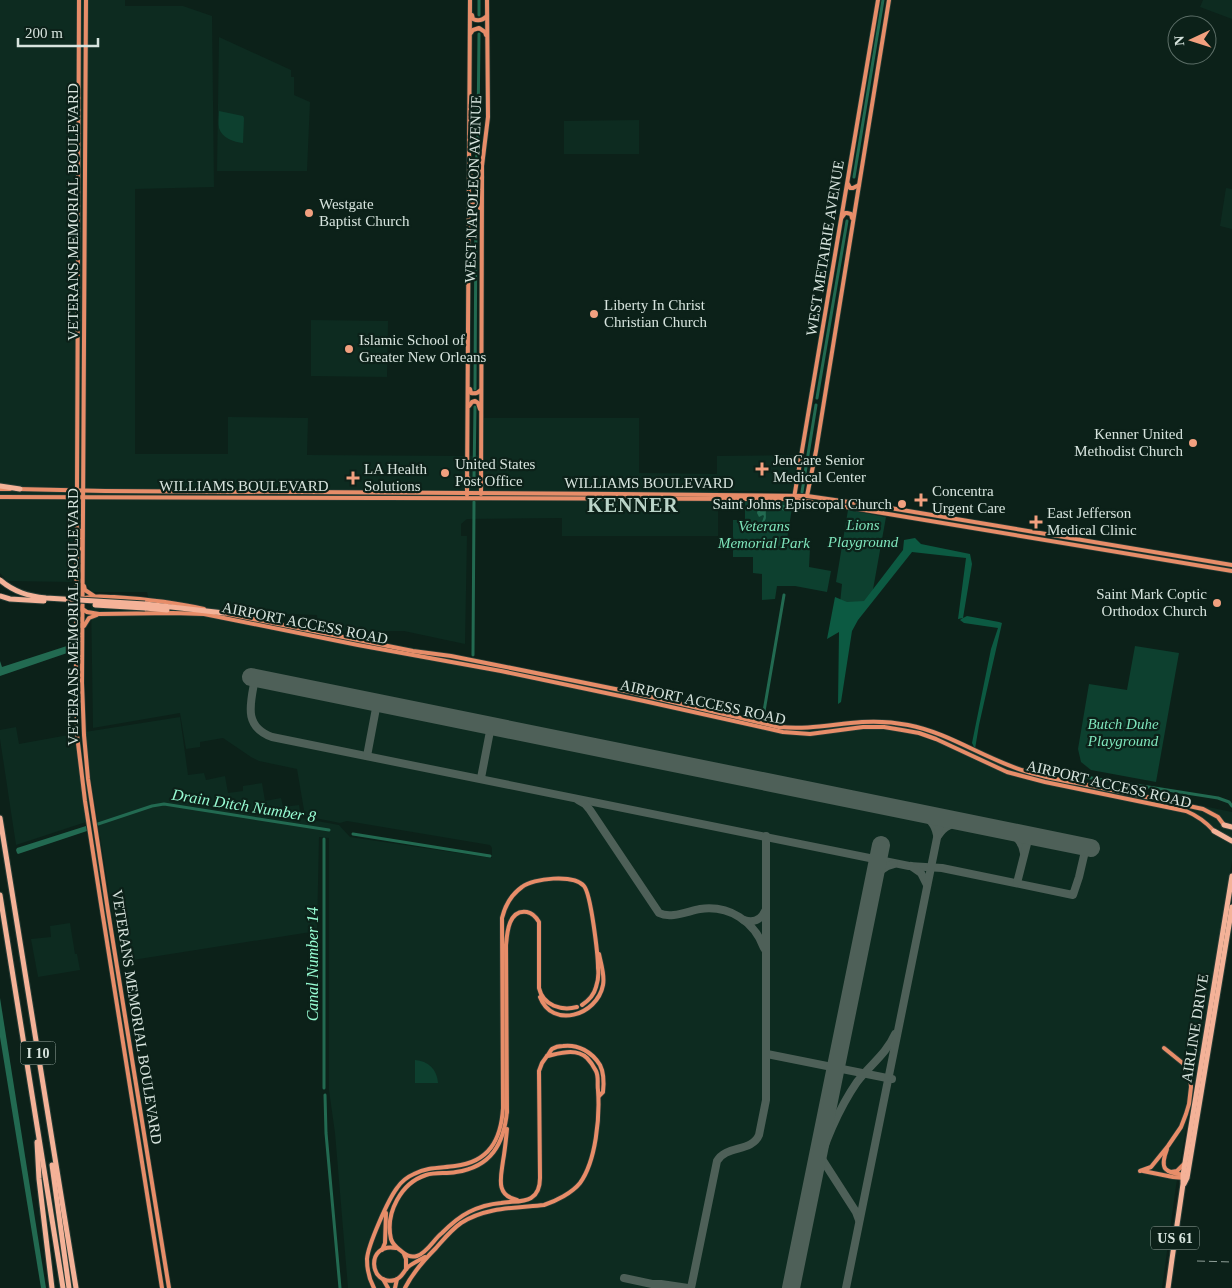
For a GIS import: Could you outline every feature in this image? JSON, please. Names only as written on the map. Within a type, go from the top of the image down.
[{"type":"highway","points":[[0,488],[20,489]]},
{"type":"highway","points":[[0,580],[15,591],[31,596],[224,613]]},
{"type":"highway","points":[[0,596],[10,599],[145,606],[204,614]]},
{"type":"highway","name":"I 10","points":[[0,818],[76,1288]]},
{"type":"highway","points":[[1224,825],[1232,827]]},
{"type":"highway","points":[[1214,831],[1232,841]]},
{"type":"highway","name":"AIRLINE DRIVE","points":[[1184,1179],[1185,1162],[1232,876]]},
{"type":"highway","name":"I 10","points":[[0,894],[63,1287]]},
{"type":"highway","name":"AIRLINE DRIVE","points":[[1168,1288],[1184,1179],[1232,907]]},
{"type":"highway","points":[[36,1116],[39,1180],[52,1288]]},
{"type":"highway","points":[[48,1122],[54,1185],[69,1288]]},
{"type":"main road","points":[[80,0],[83,3],[86,2]]},
{"type":"main road","name":"VETERANS MEMORIAL BOULEVARD","points":[[80,0],[78,27],[76,718],[80,762],[99,895],[162,1288]]},
{"type":"main road","name":"WEST NAPOLEON AVENUE","points":[[467,496],[470,0]]},
{"type":"main road","name":"WEST NAPOLEON AVENUE","points":[[481,496],[482,176],[488,117],[487,0]]},
{"type":"main road","name":"WEST METAIRIE AVENUE","points":[[794,498],[878,0]]},
{"type":"main road","name":"WEST METAIRIE AVENUE","points":[[807,496],[889,0]]},
{"type":"main road","name":"VETERANS MEMORIAL BOULEVARD","points":[[86,2],[82,692],[84,735],[88,782],[169,1288]]},
{"type":"main road","points":[[470,10],[473,19],[476,21],[483,20],[487,15]]},
{"type":"main road","points":[[78,27],[82,27],[83,31],[85,60]]},
{"type":"main road","points":[[470,34],[473,30],[479,28],[485,32],[487,39]]},
{"type":"main road","points":[[78,111],[81,115],[80,140],[85,142]]},
{"type":"main road","points":[[469,171],[471,179],[474,181],[479,180],[482,176]]},
{"type":"main road","points":[[847,182],[850,188],[856,188],[859,185]]},
{"type":"main road","points":[[469,208],[476,203],[479,205],[482,213]]},
{"type":"main road","points":[[78,204],[85,204]]},
{"type":"main road","points":[[841,219],[845,213],[849,213],[852,216],[852,222]]},
{"type":"main road","points":[[78,215],[80,219],[80,244],[84,248]]},
{"type":"main road","points":[[78,255],[82,258],[82,305],[84,311]]},
{"type":"main road","points":[[78,275],[82,279]]},
{"type":"main road","points":[[77,304],[79,307],[80,324],[84,326]]},
{"type":"main road","points":[[77,365],[82,367],[82,403],[84,414]]},
{"type":"main road","points":[[468,385],[474,394],[481,390]]},
{"type":"main road","points":[[468,408],[475,401],[478,403],[481,411]]},
{"type":"main road","points":[[78,437],[80,442],[84,443]]},
{"type":"main road","points":[[467,476],[473,485],[477,484],[481,478]]},
{"type":"main road","name":"WILLIAMS BOULEVARD","points":[[20,489],[467,496],[569,494],[794,498],[807,496],[1232,565]]},
{"type":"main road","points":[[230,497],[235,494],[250,494],[254,492]]},
{"type":"main road","points":[[292,497],[309,493]]},
{"type":"main road","name":"WILLIAMS BOULEVARD","points":[[0,497],[374,497],[400,493],[467,496]]},
{"type":"main road","points":[[560,498],[569,494]]},
{"type":"main road","points":[[631,498],[645,496],[646,494]]},
{"type":"main road","name":"WILLIAMS BOULEVARD","points":[[481,496],[710,499],[732,495],[794,498],[802,501],[1232,571]]},
{"type":"main road","points":[[802,501],[807,496]]},
{"type":"main road","points":[[832,505],[833,500]]},
{"type":"main road","points":[[77,529],[80,531],[80,543],[83,554]]},
{"type":"main road","points":[[83,582],[85,590],[94,596]]},
{"type":"main road","name":"AIRPORT ACCESS ROAD","points":[[76,604],[83,598],[94,596],[182,604],[630,692],[779,727],[810,728],[861,722],[909,725],[925,729],[1010,766],[1047,777],[1203,809],[1218,817],[1224,825]]},
{"type":"main road","points":[[76,604],[83,610]]},
{"type":"main road","name":"AIRPORT ACCESS ROAD","points":[[83,610],[99,614],[204,614],[358,645],[467,664],[783,732],[810,734],[863,727],[884,727],[920,733],[1015,774],[1186,811],[1197,815],[1214,831]]},
{"type":"main road","points":[[83,630],[86,621],[99,614]]},
{"type":"main road","points":[[76,645],[78,650],[83,648]]},
{"type":"main road","points":[[76,668],[80,671],[82,692]]},
{"type":"main road","points":[[374,1288],[368,1270],[368,1250],[397,1188],[415,1173],[429,1169],[459,1166],[479,1159],[493,1146],[501,1130],[503,1108],[501,928],[504,912],[513,896],[523,886],[531,882],[573,879],[583,884],[586,888],[604,976],[603,986],[593,1004],[584,1012],[573,1014],[551,1012],[544,1006],[539,991],[539,922],[533,914],[519,912],[514,916],[506,942],[507,1129],[501,1186],[504,1193],[519,1201]]},
{"type":"main road","points":[[539,980],[540,993],[543,999],[551,1005],[561,1008],[580,1006],[593,995],[598,981],[598,960],[592,917]]},
{"type":"main road","points":[[114,986],[117,990],[121,990]]},
{"type":"main road","points":[[116,998],[123,1001]]},
{"type":"main road","points":[[121,1034],[127,1057],[132,1059]]},
{"type":"main road","points":[[1164,1048],[1178,1058],[1188,1068],[1190,1073],[1191,1087],[1186,1114],[1181,1127],[1168,1146],[1151,1167],[1140,1171],[1184,1179]]},
{"type":"main road","points":[[405,1288],[427,1256],[455,1228],[470,1219],[498,1209],[544,1205],[570,1193],[580,1183],[592,1154],[599,1112],[598,1077],[596,1070],[587,1058],[569,1052],[547,1056],[539,1072],[540,1182],[537,1192],[530,1199],[490,1204],[476,1208],[454,1222],[420,1254],[411,1256],[404,1254],[396,1248],[392,1239],[391,1218],[394,1206],[401,1192],[423,1176],[435,1173],[459,1172],[480,1164],[492,1155],[506,1126],[507,1112]]},
{"type":"main road","points":[[131,1092],[137,1114],[142,1116]]},
{"type":"main road","points":[[1168,1146],[1164,1158],[1164,1167],[1169,1172],[1184,1179]]},
{"type":"main road","points":[[141,1152],[146,1171],[151,1172]]},
{"type":"main road","points":[[1169,1172],[1177,1171],[1185,1162]]},
{"type":"main road","points":[[145,1179],[150,1181],[154,1195]]},
{"type":"main road","points":[[382,1250],[385,1243],[388,1206]]},
{"type":"main road","points":[[154,1234],[159,1256],[164,1258]]},
{"type":"main road","points":[[388,1288],[376,1272],[374,1262],[378,1253],[382,1250],[396,1248]]},
{"type":"main road","points":[[404,1254],[406,1269]]},
{"type":"main road","points":[[395,1288],[397,1280],[406,1269],[427,1256]]},
{"type":"main road","points":[[383,1279],[397,1280]]},
{"type":"shaded area","points":[[0,0],[125,0],[125,6],[183,6],[212,16],[214,187],[135,189],[135,454],[228,454],[228,417],[308,418],[307,455],[483,455],[483,418],[639,418],[639,473],[717,474],[717,456],[800,455],[792,492],[718,491],[718,536],[562,536],[562,518],[467,519],[461,524],[461,536],[467,536],[465,644],[404,631],[320,631],[470,658],[788,726],[864,720],[910,723],[933,729],[1020,768],[1232,812],[1232,861],[1176,1186],[1162,1288],[348,1288],[335,1133],[329,1090],[329,838],[319,837],[317,931],[120,962],[85,732],[180,717],[188,775],[204,773],[206,780],[225,776],[228,793],[243,791],[243,786],[262,783],[265,801],[281,798],[283,807],[299,805],[301,818],[339,825],[350,837],[492,858],[492,848],[490,845],[347,821],[340,823],[305,816],[297,769],[259,761],[223,738],[200,742],[200,747],[186,749],[180,713],[93,728],[91,598],[153,602],[318,630],[317,615],[231,612],[148,597],[147,592],[92,592],[86,584],[86,537],[73,537],[72,582],[7,581],[0,573]]},
{"type":"shaded area","points":[[1203,0],[1232,0],[1232,19],[1200,7]]},
{"type":"shaded area","points":[[219,37],[291,70],[291,77],[294,77],[294,95],[310,102],[307,171],[217,171]]},
{"type":"shaded area","points":[[639,120],[639,154],[564,154],[564,121]]},
{"type":"shaded area","points":[[1226,188],[1232,189],[1232,229],[1220,226]]},
{"type":"shaded area","name":"Islamic School of Greater New Orleans","points":[[311,320],[388,321],[387,377],[311,376]]},
{"type":"shaded area","points":[[765,505],[786,505],[788,508],[784,511],[779,508],[766,511],[766,519],[762,522],[764,516],[759,517],[757,513],[758,507],[764,508]]},
{"type":"shaded area","points":[[915,538],[921,544],[970,554],[972,564],[963,618],[958,619],[966,558],[912,552],[858,620],[852,631],[841,702],[838,704],[839,632],[827,639],[835,597],[847,602],[864,601],[903,550],[904,540]]},
{"type":"shaded area","points":[[967,616],[1002,623],[975,749],[972,743],[991,649],[998,628],[964,623],[960,620]]},
{"type":"shaded area","points":[[73,644],[73,651],[0,676],[0,661],[2,667]]},
{"type":"shaded area","points":[[16,727],[19,744],[74,734],[86,822],[16,845],[0,730]]},
{"type":"shaded area","points":[[86,826],[87,831],[17,853],[17,848]]},
{"type":"shaded area","points":[[70,923],[75,954],[77,954],[80,970],[38,977],[31,939],[51,937],[50,926]]},
{"type":"shaded area","points":[[0,998],[46,1288],[41,1288],[0,1037]]},
{"type":"green space","points":[[219,111],[243,116],[243,143],[229,139],[223,134],[219,126]]},
{"type":"green space","name":"Veterans Memorial Park","points":[[745,502],[793,502],[786,545],[810,548],[809,567],[831,571],[827,592],[795,586],[777,586],[775,599],[762,600],[762,574],[753,573],[753,557],[733,557],[733,520],[745,520]]},
{"type":"green space","name":"Lions Playground","points":[[848,510],[886,517],[872,595],[852,620],[839,613],[842,584],[836,582]]},
{"type":"green space","name":"Butch Duhe Playground","points":[[1135,646],[1179,653],[1156,782],[1091,770],[1081,762],[1078,749],[1089,684],[1127,690]]},
{"type":"green space","points":[[415,1060],[428,1064],[434,1070],[438,1083],[415,1083]]},
{"type":"waterway","points":[[479,0],[479,15]]},
{"type":"waterway","points":[[854,177],[883,0]]},
{"type":"waterway","points":[[476,172],[479,34]]},
{"type":"waterway","points":[[475,389],[476,211]]},
{"type":"waterway","points":[[817,398],[847,221]]},
{"type":"waterway","points":[[802,492],[816,405]]},
{"type":"waterway","points":[[474,478],[475,407]]},
{"type":"waterway","points":[[473,655],[474,502]]},
{"type":"waterway","points":[[763,717],[784,595]]},
{"type":"waterway","points":[[1085,777],[1218,798],[1229,802],[1232,806]]},
{"type":"waterway","name":"Drain Ditch Number 8","points":[[98,824],[152,806],[164,804],[329,830]]},
{"type":"waterway","name":"Drain Ditch Number 8","points":[[353,834],[490,856]]},
{"type":"waterway","name":"Canal Number 14","points":[[324,839],[324,1088]]},
{"type":"waterway","name":"Canal Number 14","points":[[325,1095],[326,1133],[340,1288]]},
{"type":"taxiway","points":[[255,678],[251,704],[252,720],[256,727],[272,737],[909,866],[942,868],[1073,895],[1086,847]]},
{"type":"taxiway","points":[[367,756],[377,703]]},
{"type":"taxiway","points":[[481,778],[491,726]]},
{"type":"taxiway","points":[[578,800],[590,810],[659,913],[674,915],[711,908],[730,912],[754,930],[764,948]]},
{"type":"taxiway","points":[[919,813],[931,822],[937,835]]},
{"type":"taxiway","points":[[846,1288],[941,818]]},
{"type":"taxiway","points":[[938,836],[949,826],[964,822]]},
{"type":"taxiway","points":[[1006,831],[1018,839],[1024,853]]},
{"type":"taxiway","points":[[691,1288],[717,1161],[726,1153],[751,1144],[756,1140],[759,1135],[766,1100],[766,836]]},
{"type":"taxiway","points":[[1017,883],[1029,836]]},
{"type":"taxiway","points":[[874,881],[882,869],[894,864]]},
{"type":"taxiway","points":[[911,866],[921,873],[927,885]]},
{"type":"taxiway","points":[[744,920],[756,920],[765,911]]},
{"type":"taxiway","points":[[814,1176],[827,1139],[843,1104],[857,1082],[883,1053],[895,1034]]},
{"type":"taxiway","points":[[767,1054],[892,1079]]},
{"type":"taxiway","points":[[820,1156],[856,1212],[859,1220]]},
{"type":"taxiway","points":[[624,1278],[652,1284],[688,1288]]},
{"type":"runway","points":[[251,677],[1091,848]]},
{"type":"runway","points":[[791,1288],[881,845]]},
{"type":"railway","points":[[1197,1261],[1232,1262]]},
{"type":"place","name":"Westgate Baptist Church","points":[[309,213]]},
{"type":"place","name":"Liberty In Christ Christian Church","points":[[594,314]]},
{"type":"place","name":"Islamic School of Greater New Orleans","points":[[349,349]]},
{"type":"place","name":"Kenner United Methodist Church","points":[[1193,443]]},
{"type":"place","name":"JenCare Senior Medical Center","points":[[762,469]]},
{"type":"place","name":"United States Post Office","points":[[445,473]]},
{"type":"place","name":"LA Health Solutions","points":[[353,478]]},
{"type":"place","name":"Concentra Urgent Care","points":[[921,500]]},
{"type":"place","name":"Saint Johns Episcopal Church","points":[[902,504]]},
{"type":"place","name":"East Jefferson Medical Clinic","points":[[1036,522]]},
{"type":"place","name":"Saint Mark Coptic Orthodox Church","points":[[1217,603]]},
{"type":"district","name":"KENNER","points":[[633,505]]}]
